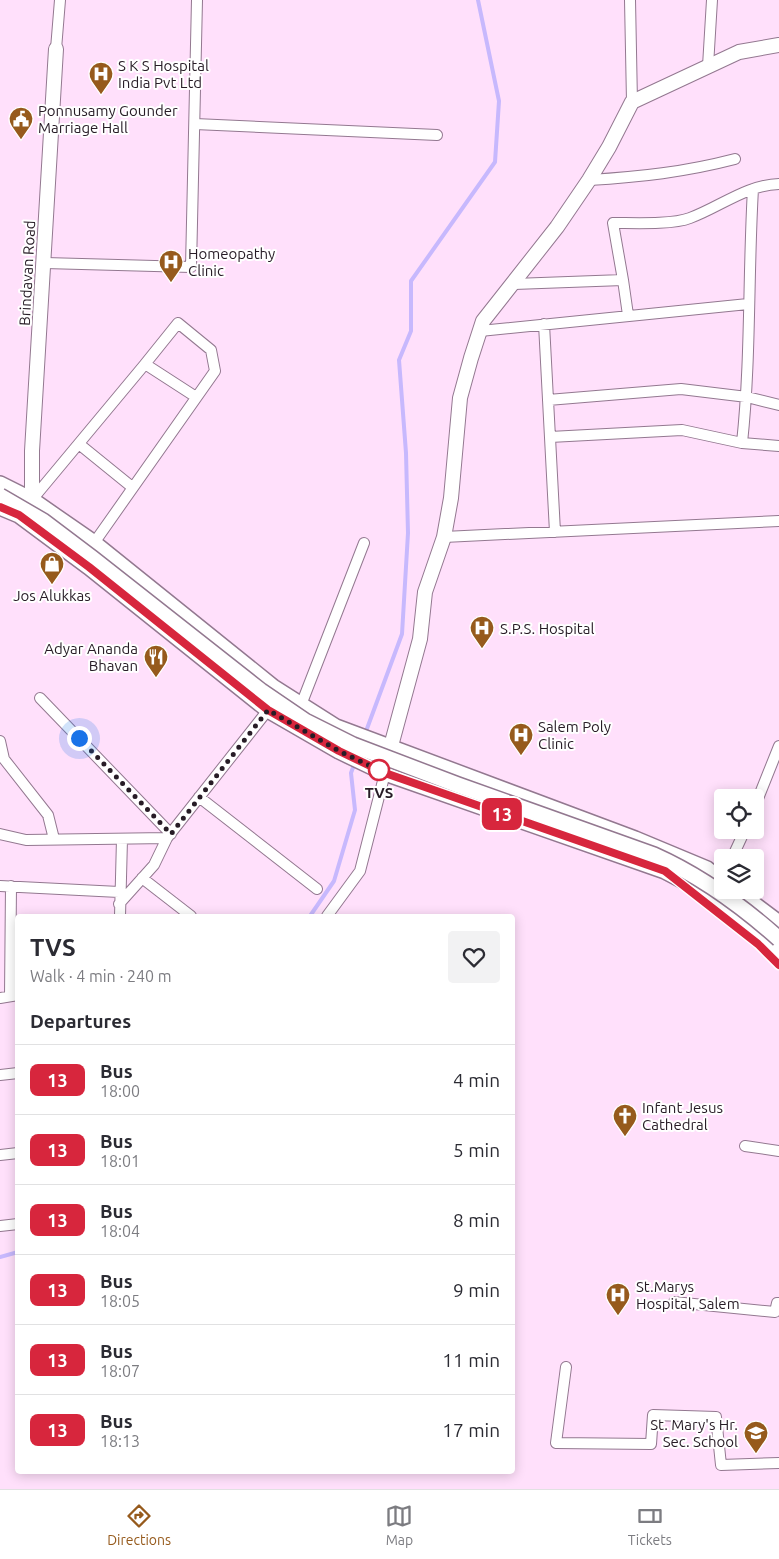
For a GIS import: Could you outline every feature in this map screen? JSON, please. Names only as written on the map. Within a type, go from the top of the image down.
[{"type":"main road","points":[[0,484],[32,500],[94,543],[272,687],[336,726],[634,839],[714,873]]},
{"type":"main road","points":[[0,496],[57,532],[261,690],[305,720],[361,748],[672,863],[704,880],[756,918],[779,939]]},
{"type":"main road","points":[[0,507],[19,515],[89,567],[268,710],[298,728],[385,773],[665,871],[707,893],[748,924],[779,954]]},
{"type":"main road","points":[[665,871],[758,944],[779,965]]},
{"type":"main road","points":[[747,899],[779,923]]},
{"type":"street","points":[[56,49],[60,0]]},
{"type":"street","points":[[45,263],[192,267],[197,0]]},
{"type":"street","points":[[328,914],[360,871],[390,748],[420,639],[425,592],[444,537],[451,498],[460,398],[470,358],[483,322],[557,227],[589,180],[609,147],[632,102],[630,0]]},
{"type":"street","points":[[708,66],[712,0]]},
{"type":"street","points":[[632,102],[739,52],[779,45]]},
{"type":"street","name":"Brindavan Road","points":[[32,500],[32,451],[45,263],[56,49]]},
{"type":"street","points":[[195,124],[437,135]]},
{"type":"street","points":[[589,180],[648,176],[698,169],[735,159]]},
{"type":"street","points":[[628,315],[613,223],[660,222],[688,219],[730,198],[768,184],[779,184]]},
{"type":"street","points":[[742,443],[747,397],[749,247],[754,189]]},
{"type":"street","points":[[514,284],[623,280]]},
{"type":"street","points":[[480,331],[748,304]]},
{"type":"street","points":[[19,515],[80,444],[178,323],[211,350],[215,371],[94,543]]},
{"type":"street","points":[[544,324],[555,532]]},
{"type":"street","points":[[145,364],[196,397]]},
{"type":"street","points":[[548,400],[681,389],[747,397],[779,405]]},
{"type":"street","points":[[550,437],[682,430],[742,443],[779,446]]},
{"type":"street","points":[[80,444],[132,487]]},
{"type":"street","points":[[444,537],[779,521]]},
{"type":"street","points":[[301,705],[364,543]]},
{"type":"street","points":[[40,698],[169,836]]},
{"type":"street","points":[[119,904],[154,865],[169,836],[268,710]]},
{"type":"street","points":[[0,741],[2,759],[48,815],[54,839]]},
{"type":"street","points":[[762,789],[779,746]]},
{"type":"street","points":[[199,797],[317,889]]},
{"type":"street","points":[[0,834],[26,840],[169,836]]},
{"type":"street","points":[[120,914],[122,838]]},
{"type":"street","points":[[142,878],[188,914]]},
{"type":"street","points":[[0,886],[119,892]]},
{"type":"street","points":[[9,997],[11,886]]},
{"type":"street","points":[[0,1075],[15,1073]]},
{"type":"street","points":[[745,1146],[779,1151]]},
{"type":"street","points":[[0,1156],[15,1154]]},
{"type":"street","points":[[0,1226],[15,1224]]},
{"type":"street","points":[[674,1302],[774,1312],[777,1303],[779,1303]]},
{"type":"street","points":[[566,1367],[556,1443],[651,1444],[653,1415],[716,1417],[721,1465],[779,1463]]},
{"type":"waterway","points":[[365,734],[402,634],[408,533],[406,453],[399,360],[411,331],[411,281],[495,162],[499,101],[478,0]]},
{"type":"waterway","points":[[311,914],[334,881],[355,810],[351,773],[355,762]]},
{"type":"waterway","points":[[0,1257],[15,1253]]},
{"type":"bus line","name":"13","points":[[0,507],[19,515],[89,567],[268,710],[298,728],[339,751],[385,773],[665,871],[758,944],[779,965]]},
{"type":"place","name":"S K S Hospital India Pvt Ltd","points":[[101,95]]},
{"type":"place","name":"Ponnusamy Gounder Marriage Hall","points":[[21,140]]},
{"type":"place","name":"Homeopathy Clinic","points":[[171,283]]},
{"type":"place","name":"Jos Alukkas","points":[[52,585]]},
{"type":"place","name":"S.P.S. Hospital","points":[[482,649]]},
{"type":"place","name":"Adyar Ananda Bhavan","points":[[156,678]]},
{"type":"place","name":"Salem Poly Clinic","points":[[521,756]]},
{"type":"place","name":"TVS","points":[[379,770]]},
{"type":"place","name":"Infant Jesus Cathedral","points":[[625,1137]]},
{"type":"place","name":"St.Marys Hospital, Salem","points":[[618,1316]]},
{"type":"place","name":"St. Mary's Hr. Sec. School","points":[[756,1454]]},
{"type":"route","points":[[79,738],[171,834],[268,710],[339,751],[385,773],[379,770]]}]
